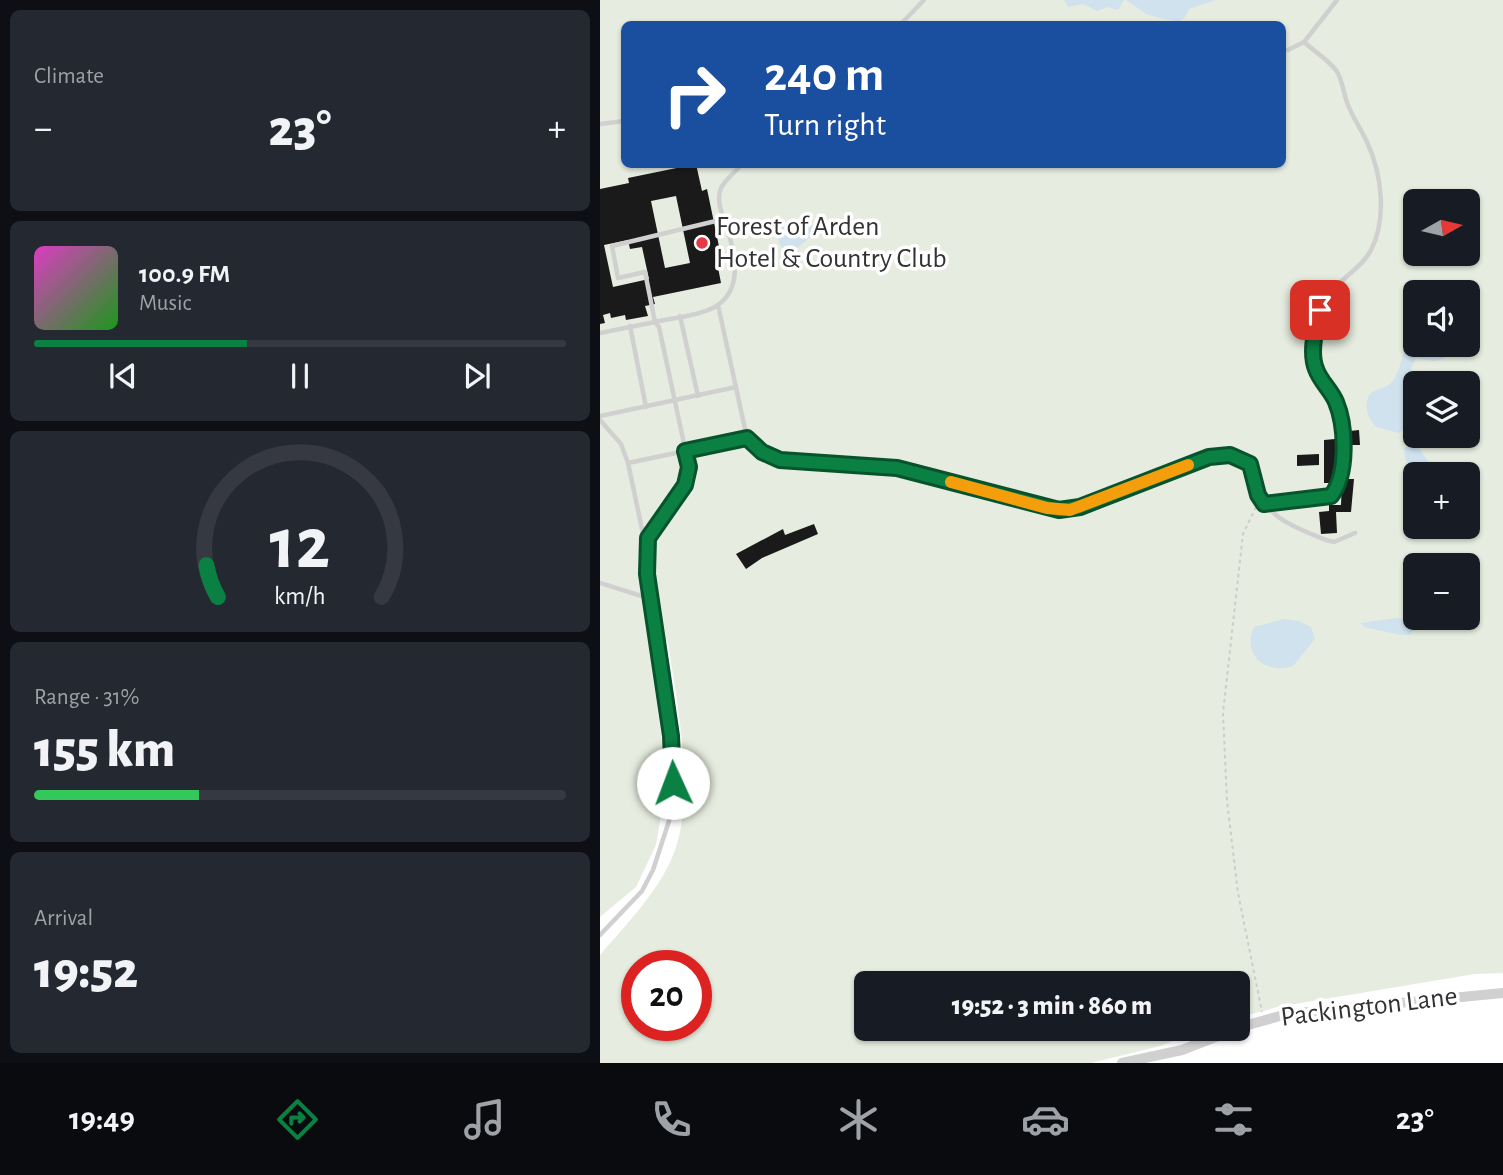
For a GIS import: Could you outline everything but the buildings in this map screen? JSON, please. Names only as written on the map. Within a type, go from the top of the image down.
[{"type":"street","name":"Packington Lane","points":[[1250,1025],[1287,1014],[1503,993]]},
{"type":"street","name":"Packington Lane","points":[[1122,1063],[1182,1050],[1205,1041]]},
{"type":"lane","points":[[904,21],[924,0]]},
{"type":"lane","points":[[1288,50],[1304,42],[1337,0]]},
{"type":"lane","points":[[718,305],[747,438],[762,452],[780,460],[897,468],[1059,510],[1080,507],[1209,457],[1230,455],[1250,464],[1260,501],[1268,505],[1331,496],[1337,488],[1344,430],[1335,400],[1315,369],[1315,334],[1326,295],[1361,264],[1371,251],[1379,220],[1380,194],[1376,169],[1367,142],[1346,102],[1340,77],[1333,66],[1304,42]]},
{"type":"lane","points":[[600,124],[621,121]]},
{"type":"lane","points":[[600,333],[711,309],[724,301],[737,265],[719,198],[721,187],[738,168]]},
{"type":"lane","points":[[647,552],[648,538],[685,485],[689,467],[645,272],[618,278],[612,246],[724,219]]},
{"type":"lane","points":[[680,317],[698,396]]},
{"type":"lane","points":[[630,326],[646,407]]},
{"type":"lane","points":[[600,935],[642,891],[656,861],[669,821],[673,758],[647,552],[628,463],[621,444],[600,418],[736,387]]},
{"type":"lane","points":[[628,463],[747,438]]},
{"type":"lane","points":[[1268,505],[1278,516],[1326,540],[1334,542],[1355,533]]},
{"type":"lane","points":[[600,583],[651,599]]},
{"type":"path","points":[[1258,1000],[1238,893],[1226,801],[1224,713],[1243,534],[1260,501]]},
{"type":"shaded area","points":[[600,0],[1503,0],[1503,973],[1475,974],[1277,1007],[1250,1014],[1250,971],[854,971],[854,1041],[1173,1041],[1091,1063],[600,1063],[600,955],[639,910],[665,873],[679,837],[683,810],[683,752],[668,642],[648,636],[662,742],[665,792],[656,845],[636,887],[600,917]]},
{"type":"water","points":[[1064,0],[1124,0],[1118,10],[1107,7],[1097,11],[1083,4],[1068,7]]},
{"type":"water","points":[[1126,0],[1216,0],[1189,9],[1180,21],[1148,15]]},
{"type":"water","points":[[788,222],[815,225],[817,231],[795,250],[784,250],[778,234]]},
{"type":"water","points":[[1403,356],[1446,358],[1434,361],[1416,358],[1411,368],[1412,371],[1403,371],[1403,429],[1399,433],[1376,427],[1367,412],[1370,394],[1391,383]]},
{"type":"water","points":[[1404,448],[1419,448],[1429,462],[1408,462]]},
{"type":"water","points":[[1397,618],[1403,619],[1403,630],[1413,630],[1410,635],[1401,635],[1364,627],[1361,623]]},
{"type":"water","points":[[1284,619],[1299,621],[1311,627],[1315,639],[1293,666],[1274,668],[1258,660],[1251,646],[1251,637],[1254,627]]},
{"type":"slow traffic","points":[[951,482],[1047,508],[1070,510],[1188,465]]},
{"type":"place","name":"Forest of Arden Hotel & Country Club","points":[[702,243]]},
{"type":"route","points":[[673,783],[671,736],[647,574],[647,552],[648,538],[685,485],[689,467],[685,451],[747,438],[762,452],[780,460],[897,468],[1059,510],[1080,507],[1209,457],[1230,455],[1250,464],[1260,501],[1264,504],[1331,496],[1337,488],[1344,430],[1335,400],[1315,369],[1315,334],[1320,310]]}]
